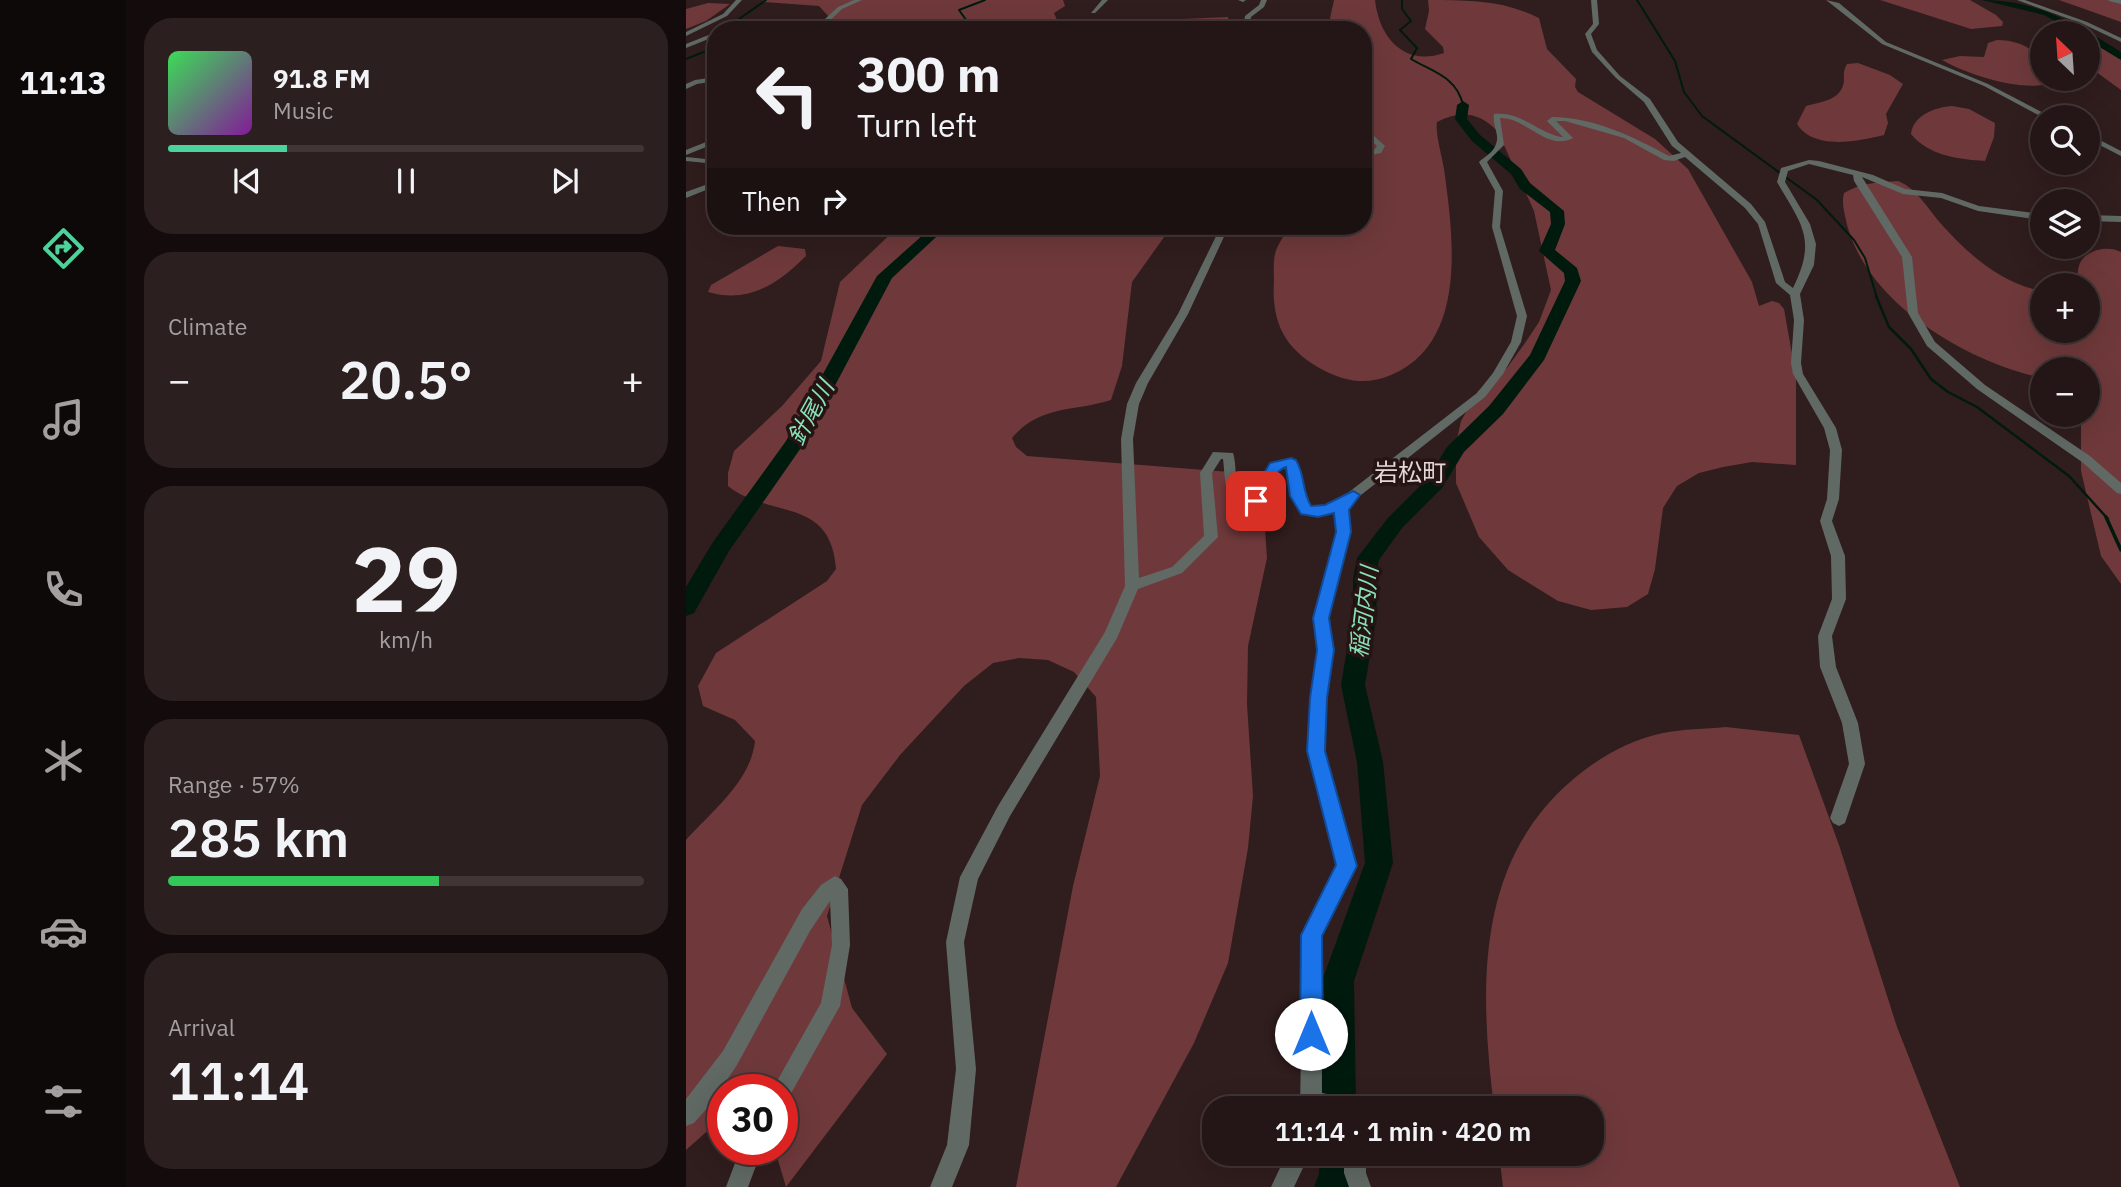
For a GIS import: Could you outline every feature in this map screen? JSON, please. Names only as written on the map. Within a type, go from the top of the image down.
[{"type":"street","points":[[713,21],[725,15],[739,0]]},
{"type":"street","points":[[826,21],[840,8],[859,0]]},
{"type":"street","points":[[1093,12],[1105,0]]},
{"type":"street","points":[[1247,21],[1248,16],[1262,6],[1264,0]]},
{"type":"street","points":[[1594,0],[1596,24],[1588,34],[1594,51],[1618,78],[1647,101],[1675,144],[1748,206],[1762,225],[1781,283],[1795,295]]},
{"type":"street","points":[[1829,0],[1853,14],[1884,43],[1986,85],[2030,108]]},
{"type":"street","points":[[2021,0],[2085,23],[2121,40]]},
{"type":"street","points":[[2111,0],[2121,2]]},
{"type":"street","points":[[686,35],[707,24]]},
{"type":"street","points":[[686,35],[707,32]]},
{"type":"street","points":[[686,46],[707,38]]},
{"type":"street","points":[[686,87],[707,80]]},
{"type":"street","points":[[1132,586],[1177,570],[1211,537],[1206,473],[1217,455],[1229,456],[1232,494],[1235,501],[1243,505],[1256,501],[1275,466],[1291,463],[1295,470],[1297,496],[1306,510],[1318,512],[1330,509],[1353,495],[1481,395],[1498,374],[1516,342],[1522,316],[1496,227],[1499,191],[1484,160],[1499,148],[1501,142],[1495,118],[1504,115],[1513,117],[1559,140],[1569,138],[1551,121],[1565,119],[1627,136],[1667,158],[1674,159],[1687,153]]},
{"type":"street","points":[[1372,137],[1381,146],[1378,151],[1372,153]]},
{"type":"street","points":[[2100,143],[2121,154]]},
{"type":"street","points":[[686,153],[707,144]]},
{"type":"street","points":[[686,159],[707,161]]},
{"type":"street","points":[[1839,818],[1857,764],[1850,723],[1828,667],[1825,636],[1839,599],[1838,556],[1826,521],[1833,499],[1836,450],[1830,428],[1798,374],[1799,320],[1795,295],[1809,265],[1811,244],[1806,224],[1781,181],[1784,170],[1810,162],[1857,173],[1903,191],[1942,196],[1978,208],[2030,215]]},
{"type":"street","points":[[1857,173],[1858,181],[1907,257],[1913,313],[1931,344],[1981,387],[2086,459],[2121,490]]},
{"type":"street","points":[[686,195],[707,187]]},
{"type":"street","points":[[2100,218],[2121,219]]},
{"type":"street","points":[[941,1187],[958,1145],[966,1069],[955,942],[969,877],[1004,811],[1111,634],[1132,586],[1127,439],[1132,404],[1183,314],[1221,235]]},
{"type":"street","points":[[1311,1096],[1312,935],[1346,866],[1316,751],[1319,698],[1326,650],[1321,618],[1343,532],[1341,509],[1353,495]]},
{"type":"street","points":[[719,1074],[808,917],[828,890],[835,885],[839,889],[841,945],[830,1006],[791,1074]]},
{"type":"street","points":[[686,1115],[707,1092]]},
{"type":"street","points":[[737,1187],[745,1165]]},
{"type":"street","points":[[1282,1187],[1292,1166]]},
{"type":"street","points":[[1355,1166],[1360,1187]]},
{"type":"shaded area","points":[[763,0],[1063,0],[1065,6],[1054,13],[1057,20],[1087,21],[829,21],[829,17],[819,6]]},
{"type":"shaded area","points":[[1334,0],[1375,0],[1382,26],[1396,46],[1417,56],[1430,56],[1444,53],[1443,47],[1425,29],[1429,11],[1428,0],[1499,4],[1539,18],[1547,49],[1576,79],[1575,87],[1578,92],[1655,139],[1688,169],[1752,282],[1759,306],[1772,301],[1779,303],[1784,309],[1796,376],[1796,465],[1752,462],[1723,467],[1699,473],[1677,486],[1663,508],[1655,569],[1648,594],[1627,607],[1591,610],[1558,601],[1508,570],[1479,537],[1456,483],[1456,444],[1461,421],[1478,391],[1507,368],[1525,343],[1539,322],[1551,290],[1534,211],[1498,132],[1491,125],[1469,115],[1454,116],[1437,122],[1450,224],[1450,284],[1444,313],[1433,338],[1416,359],[1382,378],[1349,380],[1311,363],[1300,355],[1284,335],[1275,310],[1274,257],[1284,235],[1372,235],[1372,21],[1331,21]]},
{"type":"shaded area","points":[[1880,0],[1970,0],[2003,22],[2002,26],[1971,29]]},
{"type":"shaded area","points":[[2059,0],[2121,0],[2121,22]]},
{"type":"shaded area","points":[[708,3],[730,4],[706,21],[686,29],[686,9]]},
{"type":"shaded area","points":[[1228,17],[1229,21],[1174,21],[1182,19]]},
{"type":"shaded area","points":[[2004,40],[2030,49],[2030,86],[2001,82],[1968,72],[1942,60],[1960,56],[1984,57],[1988,43]]},
{"type":"shaded area","points":[[2100,44],[2121,52],[2121,90],[2100,75]]},
{"type":"shaded area","points":[[1858,63],[1890,75],[1903,84],[1886,114],[1888,123],[1884,135],[1838,142],[1814,138],[1805,132],[1797,124],[1806,106],[1835,96],[1842,87],[1847,64]]},
{"type":"shaded area","points":[[1952,106],[1969,109],[1995,123],[1994,137],[1985,161],[1935,152],[1911,134],[1916,122],[1926,113]]},
{"type":"shaded area","points":[[1898,181],[1905,185],[1976,258],[2001,275],[2030,288],[2030,343],[2100,343],[2100,273],[2077,273],[2078,268],[2082,259],[2100,259],[2100,250],[2121,252],[2121,584],[2101,556],[2081,471],[2081,427],[2100,427],[2100,357],[2030,357],[2030,375],[1983,358],[1924,325],[1898,304],[1876,280],[1859,254],[1847,225],[1844,193],[1877,183]]},
{"type":"shaded area","points":[[890,235],[1166,235],[1132,282],[1122,366],[1111,400],[1045,415],[1023,427],[1012,438],[1016,447],[1027,456],[1230,472],[1251,481],[1263,500],[1267,558],[1248,646],[1247,704],[1253,796],[1248,848],[1228,963],[1194,1043],[1116,1187],[1016,1187],[1073,886],[1100,776],[1096,697],[1074,672],[1048,660],[1019,658],[993,663],[964,686],[900,755],[862,805],[827,916],[852,1008],[887,1054],[786,1187],[779,1165],[798,1165],[798,1074],[707,1074],[707,1131],[686,1150],[686,840],[729,795],[746,769],[755,741],[735,720],[703,706],[698,686],[716,653],[827,581],[836,569],[832,546],[823,530],[796,512],[744,496],[728,486],[728,473],[734,451],[782,406],[821,361],[840,282]]},
{"type":"shaded area","points":[[778,246],[805,249],[806,256],[762,289],[736,295],[708,292],[711,285]]},
{"type":"shaded area","points":[[1726,727],[1799,735],[1839,845],[1897,1027],[1960,1187],[1503,1187],[1501,1166],[1604,1166],[1604,1096],[1493,1096],[1486,1020],[1487,976],[1491,933],[1500,891],[1516,852],[1539,815],[1570,782],[1590,766],[1625,746],[1650,736]]},
{"type":"waterway","points":[[736,21],[766,0]]},
{"type":"waterway","points":[[967,21],[959,10],[985,0]]},
{"type":"waterway","points":[[1402,0],[1402,9],[1411,21],[1400,30],[1417,48],[1411,59],[1450,82],[1463,105]]},
{"type":"waterway","points":[[1637,0],[1675,61],[1684,92],[1702,116],[1817,200],[1854,240],[1865,258],[1877,298]]},
{"type":"waterway","points":[[1987,0],[2047,13],[2061,21]]},
{"type":"waterway","points":[[2100,44],[2121,57]]},
{"type":"waterway","points":[[686,59],[707,51]]},
{"type":"waterway","name":"稲河内川","points":[[1339,1096],[1338,981],[1379,863],[1370,762],[1353,685],[1365,613],[1364,579],[1368,558],[1395,523],[1435,483],[1454,451],[1496,410],[1538,356],[1573,281],[1572,271],[1547,251],[1558,224],[1557,211],[1525,186],[1516,172],[1476,138],[1461,119],[1463,105]]},
{"type":"waterway","name":"針尾川","points":[[686,607],[721,547],[795,442],[885,276],[931,235]]},
{"type":"waterway","points":[[1876,296],[1889,327],[1911,349],[1931,379],[1948,392],[1977,407],[2069,476],[2108,519]]},
{"type":"waterway","points":[[2106,517],[2121,550]]},
{"type":"waterway","name":"稲河内川","points":[[1332,1187],[1337,1166]]},
{"type":"district","name":"岩松町","points":[[1410,472]]},
{"type":"route","points":[[1256,501],[1266,479],[1275,466],[1281,463],[1291,463],[1295,470],[1297,496],[1306,510],[1318,512],[1330,509],[1353,495],[1341,509],[1343,532],[1321,618],[1326,650],[1319,698],[1316,751],[1346,866],[1312,935],[1311,1034]]}]
